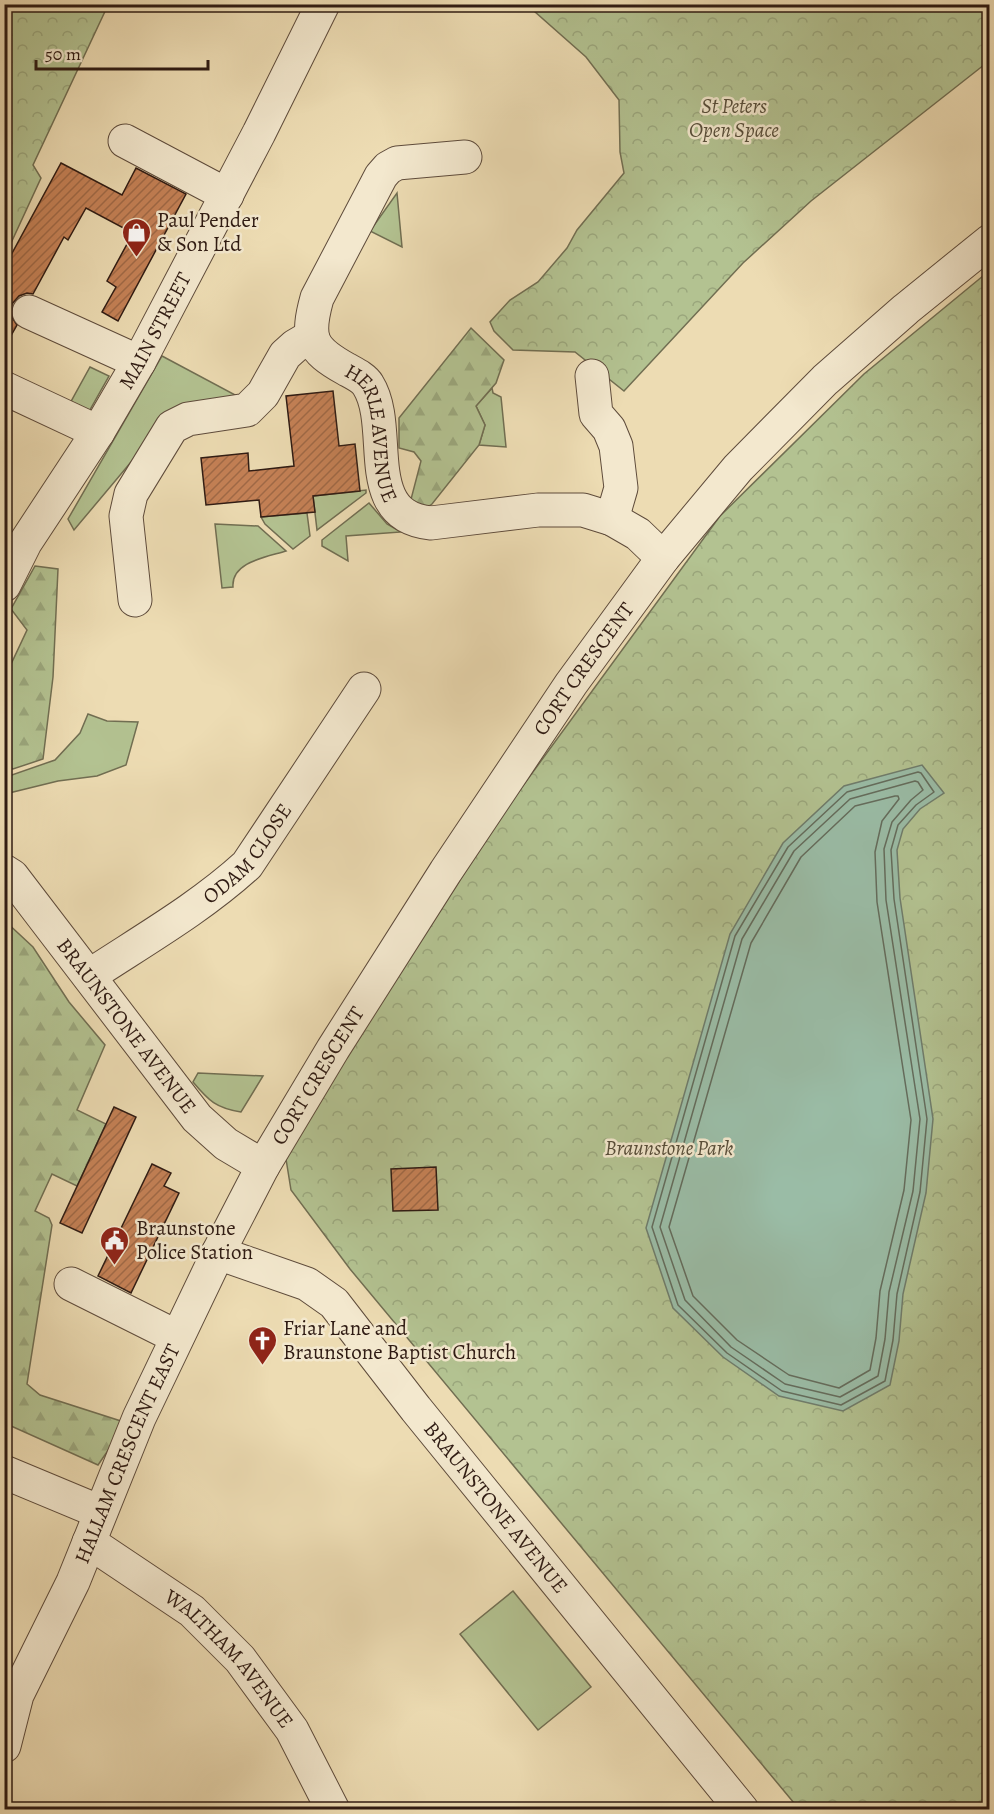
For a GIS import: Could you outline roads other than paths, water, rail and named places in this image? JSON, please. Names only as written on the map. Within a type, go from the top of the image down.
[{"type":"street","name":"MAIN STREET","points":[[4,585],[25,543],[98,432],[139,362],[324,4]]},
{"type":"street","points":[[125,141],[227,195]]},
{"type":"street","points":[[135,600],[126,516],[131,494],[172,427],[188,419],[247,410],[263,394],[285,355],[312,336],[311,319],[317,298],[381,176],[388,168],[397,163],[465,157]]},
{"type":"street","name":"CORT CRESCENT","points":[[263,1166],[333,1049],[446,871],[572,684],[663,558],[738,468],[825,380],[906,309],[990,241]]},
{"type":"street","points":[[29,312],[139,362]]},
{"type":"street","name":"HERLE AVENUE","points":[[312,336],[318,351],[368,384],[377,407],[384,485],[396,506],[417,522],[431,523],[538,510],[583,510],[612,519],[638,534],[663,558]]},
{"type":"street","points":[[592,376],[596,414],[609,429],[616,446],[621,488],[612,519]]},
{"type":"street","points":[[4,388],[98,432]]},
{"type":"street","name":"ODAM CLOSE","points":[[89,976],[197,904],[247,865],[364,689]]},
{"type":"street","name":"BRAUNSTONE AVENUE","points":[[4,871],[12,876],[197,1118],[226,1144],[263,1166]]},
{"type":"street","name":"HALLAM CRESCENT EAST","points":[[4,1746],[17,1695],[73,1582],[139,1418],[218,1253],[263,1166]]},
{"type":"street","name":"BRAUNSTONE AVENUE","points":[[218,1253],[307,1284],[334,1303],[423,1418],[742,1809]]},
{"type":"street","points":[[71,1284],[177,1337]]},
{"type":"street","name":"WALTHAM AVENUE","points":[[4,1472],[94,1527],[192,1611],[240,1659],[292,1730],[333,1809]]},
{"type":"water","points":[[922,765],[944,793],[920,809],[903,829],[897,850],[900,898],[933,1119],[926,1193],[903,1294],[899,1341],[890,1385],[843,1411],[779,1396],[723,1357],[673,1308],[646,1228],[730,934],[783,843],[844,786]]},
{"type":"place","name":"Paul Pender & Son Ltd","points":[[136,258]]},
{"type":"place","name":"Braunstone Police Station","points":[[115,1266]]},
{"type":"place","name":"Friar Lane and Braunstone Baptist Church","points":[[262,1366]]},
{"type":"park label","name":"St Peters Open Space","points":[[734,118]]},
{"type":"park label","name":"Braunstone Park","points":[[669,1148]]}]
